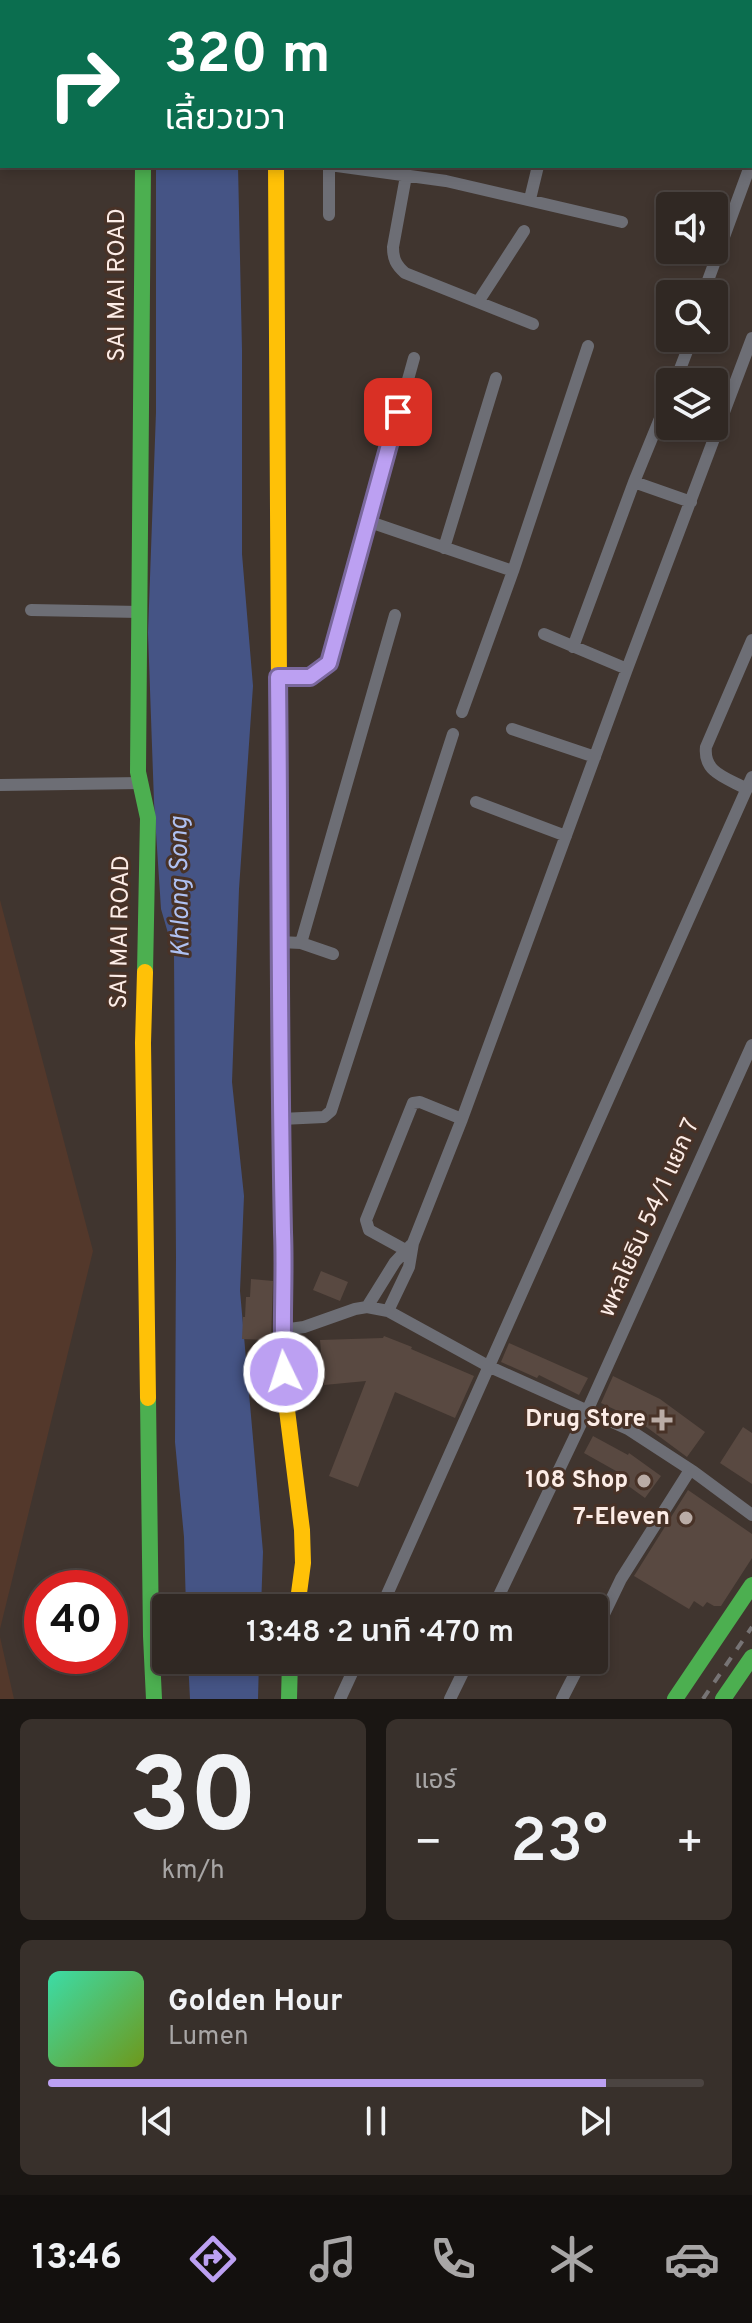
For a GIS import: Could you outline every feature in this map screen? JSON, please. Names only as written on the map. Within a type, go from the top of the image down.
[{"type":"street","name":"SAI MAI ROAD","points":[[143,168],[138,772],[148,818],[143,1043],[154,1699]]},
{"type":"street","points":[[276,168],[282,1330],[285,1394],[302,1530],[303,1563],[299,1594]]},
{"type":"street","points":[[329,168],[329,215]]},
{"type":"street","points":[[351,168],[446,181],[622,222]]},
{"type":"street","points":[[446,181],[449,168]]},
{"type":"street","points":[[530,199],[538,168]]},
{"type":"street","points":[[708,280],[749,168]]},
{"type":"street","points":[[406,176],[393,247],[397,266],[405,273],[533,324]]},
{"type":"street","points":[[478,302],[524,231]]},
{"type":"street","points":[[388,1311],[409,1267],[410,1249],[462,1119],[752,338]]},
{"type":"street","points":[[462,712],[588,346]]},
{"type":"street","points":[[278,677],[310,677],[329,663],[414,358]]},
{"type":"street","points":[[444,548],[496,378]]},
{"type":"street","points":[[573,647],[656,428]]},
{"type":"street","points":[[634,482],[691,502]]},
{"type":"street","points":[[367,521],[513,571]]},
{"type":"street","points":[[31,610],[140,612]]},
{"type":"street","points":[[301,943],[395,615]]},
{"type":"street","points":[[544,634],[627,669]]},
{"type":"street","points":[[387,1594],[749,783],[711,769],[704,758],[752,640]]},
{"type":"street","points":[[512,729],[595,757]]},
{"type":"street","points":[[281,1119],[324,1117],[331,1111],[453,734]]},
{"type":"street","points":[[0,785],[141,783]]},
{"type":"street","points":[[476,802],[566,836]]},
{"type":"street","points":[[280,942],[301,943],[333,954]]},
{"type":"street","name":"พหลโยธิน 54/1 แยก 7","points":[[500,1594],[588,1409],[752,1045]]},
{"type":"street","points":[[410,1249],[369,1230],[366,1220],[410,1107],[420,1102],[462,1119]]},
{"type":"street","points":[[367,1307],[395,1262],[410,1249]]},
{"type":"street","points":[[282,1330],[304,1327],[355,1309],[367,1307],[388,1311],[490,1367],[628,1429],[752,1515]]},
{"type":"street","points":[[608,1606],[621,1579],[690,1470]]},
{"type":"street","points":[[675,1699],[752,1585]]},
{"type":"street","points":[[723,1699],[752,1657]]},
{"type":"street","points":[[289,1699],[290,1674]]},
{"type":"street","points":[[340,1699],[352,1674]]},
{"type":"street","points":[[450,1699],[462,1674]]},
{"type":"street","points":[[562,1699],[575,1674]]},
{"type":"shaded area","points":[[0,900],[93,1251],[0,1629]]},
{"type":"shaded area","points":[[0,1637],[14,1699],[0,1699]]},
{"type":"water","name":"Khlong Song","points":[[156,168],[238,168],[242,554],[253,686],[239,889],[232,1082],[244,1196],[240,1291],[263,1552],[262,1594],[186,1594],[175,1442],[174,954],[161,909],[148,633],[156,412]]},
{"type":"water","points":[[189,1674],[259,1674],[258,1699],[190,1699]]},
{"type":"building","points":[[321,1271],[348,1282],[340,1301],[313,1290]]},
{"type":"building","points":[[251,1279],[273,1281],[271,1340],[242,1339]]},
{"type":"building","points":[[384,1336],[474,1376],[455,1418],[395,1392],[358,1487],[329,1476],[366,1381],[324,1385],[320,1340]]},
{"type":"building","points":[[509,1343],[588,1378],[579,1395],[539,1375],[537,1378],[501,1362]]},
{"type":"building","points":[[613,1376],[660,1399],[705,1432],[687,1457],[637,1420],[601,1403]]},
{"type":"building","points":[[743,1427],[752,1433],[752,1484],[720,1463]]},
{"type":"building","points":[[593,1436],[629,1453],[661,1476],[645,1498],[613,1475],[616,1471],[584,1453]]},
{"type":"building","points":[[688,1490],[752,1534],[752,1558],[721,1606],[707,1602],[703,1607],[694,1601],[689,1609],[634,1576]]},
{"type":"railway","points":[[703,1699],[752,1627]]},
{"type":"traffic: fast","points":[[143,168],[138,772],[148,818],[145,972]]},
{"type":"traffic: fast","points":[[148,1398],[154,1699]]},
{"type":"traffic: fast","points":[[675,1699],[752,1585]]},
{"type":"traffic: fast","points":[[723,1699],[752,1657]]},
{"type":"traffic: fast","points":[[289,1699],[290,1674]]},
{"type":"traffic: slow","points":[[276,168],[280,855]]},
{"type":"traffic: slow","points":[[145,972],[143,1043],[148,1398]]},
{"type":"traffic: slow","points":[[284,1276],[282,1330],[285,1394],[302,1530],[303,1563],[299,1594]]},
{"type":"traffic: jam","points":[[280,855],[284,1276]]},
{"type":"place","name":"Drug Store","points":[[662,1420]]},
{"type":"place","name":"108 Shop","points":[[644,1481]]},
{"type":"place","name":"7-Eleven","points":[[686,1518]]},
{"type":"route","points":[[284,1372],[278,677],[310,677],[329,663],[398,412]]}]
